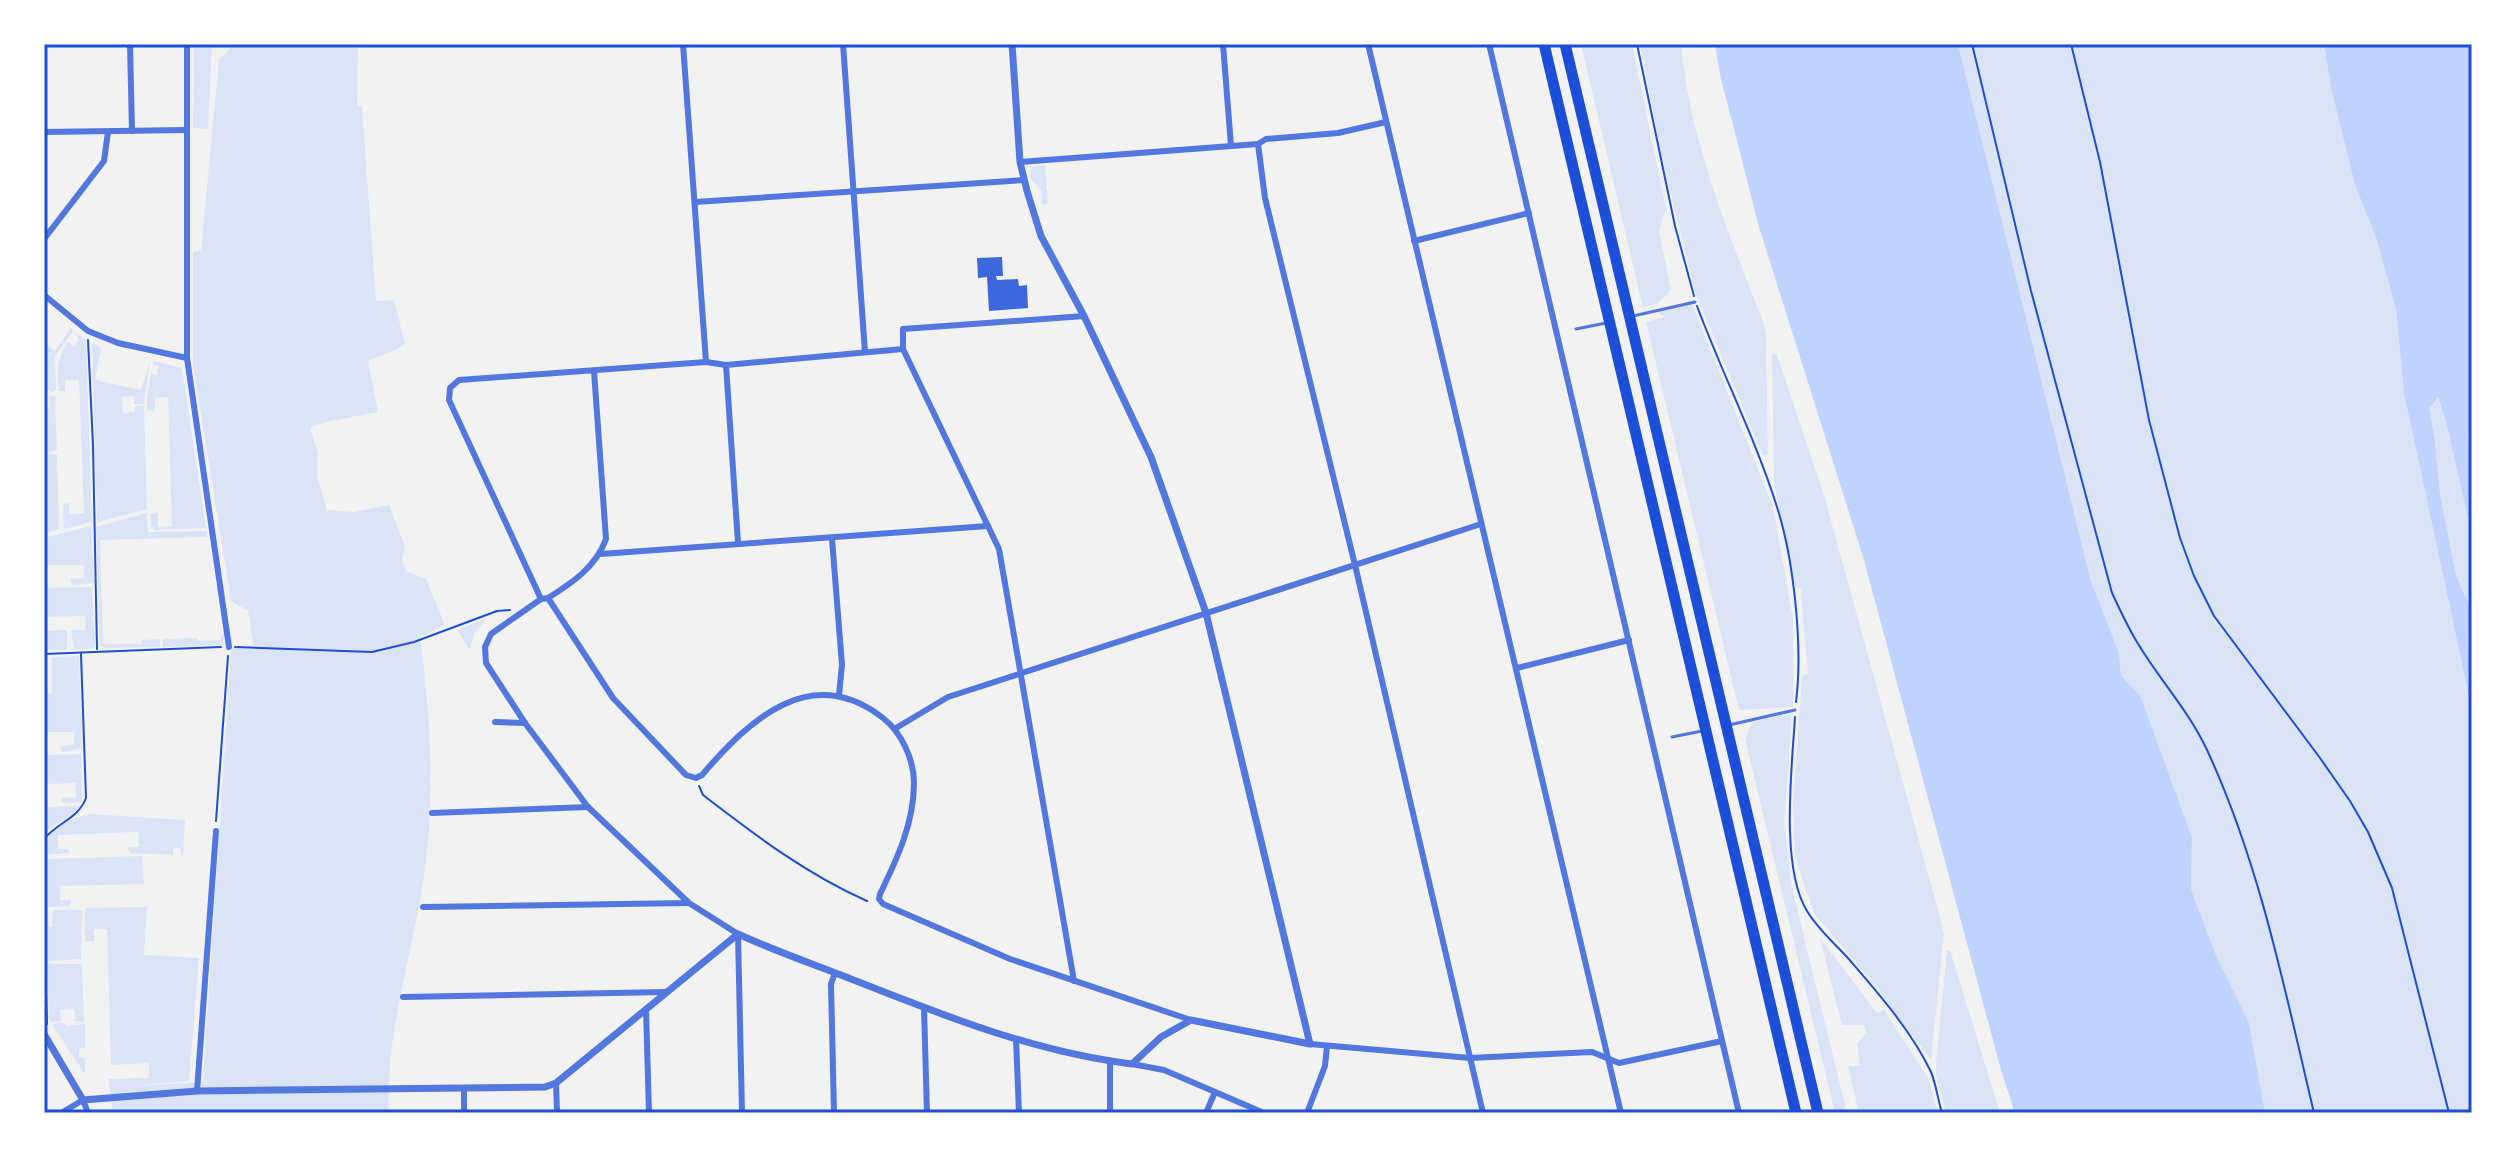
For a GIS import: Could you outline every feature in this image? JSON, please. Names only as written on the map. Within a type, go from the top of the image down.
[{"type":"highway","points":[[1544,44],[1796,1113]]},
{"type":"highway","points":[[1565,44],[1818,1113]]},
{"type":"street","points":[[130,44],[132,131]]},
{"type":"street","points":[[187,44],[187,358],[229,647]]},
{"type":"street","points":[[683,44],[706,362]]},
{"type":"street","points":[[843,44],[865,352]]},
{"type":"street","points":[[1012,44],[1020,162],[1024,180],[1041,236],[1084,316],[1151,457],[1206,613],[1310,1044]]},
{"type":"street","points":[[1223,44],[1231,146]]},
{"type":"street","points":[[1368,44],[1621,1113]]},
{"type":"street","points":[[1489,44],[1739,1113]]},
{"type":"street","points":[[1020,162],[1258,144],[1266,139],[1338,133],[1386,122]]},
{"type":"street","points":[[44,132],[186,130]]},
{"type":"street","points":[[44,239],[104,161],[108,132]]},
{"type":"street","points":[[1258,144],[1265,198],[1355,565],[1483,1113]]},
{"type":"street","points":[[695,202],[1024,180]]},
{"type":"street","points":[[1414,241],[1529,213]]},
{"type":"street","points":[[44,295],[88,331],[118,343],[187,358]]},
{"type":"street","points":[[1074,981],[999,549],[903,349],[903,329],[1084,316]]},
{"type":"street","points":[[903,349],[726,365],[706,362],[459,380],[450,388],[449,400],[544,599],[613,698],[686,775],[696,778],[702,775],[748,727],[782,704],[805,696],[839,695],[859,702],[896,728],[914,779],[900,854],[879,899],[883,904],[945,933],[1191,1020],[1310,1044],[1470,1058],[1592,1052],[1619,1063],[1722,1041]]},
{"type":"street","points":[[726,365],[738,543]]},
{"type":"street","points":[[594,371],[606,539],[601,554],[575,581],[523,610],[491,634],[485,647],[486,663],[525,723],[588,807],[689,903],[738,934],[924,1008],[1016,1039],[1164,1070],[1264,1113]]},
{"type":"street","points":[[896,728],[948,697],[1481,524]]},
{"type":"street","points":[[601,554],[988,526]]},
{"type":"street","points":[[832,539],[842,665],[839,695]]},
{"type":"street","points":[[1517,668],[1629,640]]},
{"type":"street","points":[[495,722],[525,723]]},
{"type":"street","points":[[432,813],[588,807]]},
{"type":"street","points":[[197,1091],[216,831]]},
{"type":"street","points":[[423,907],[689,903]]},
{"type":"street","points":[[61,1113],[83,1100],[197,1091],[533,1088],[556,1083],[738,934]]},
{"type":"street","points":[[738,934],[742,1113]]},
{"type":"street","points":[[834,1113],[831,984],[835,973]]},
{"type":"street","points":[[403,997],[665,992]]},
{"type":"street","points":[[646,1008],[649,1113]]},
{"type":"street","points":[[924,1008],[927,1113]]},
{"type":"street","points":[[1132,1064],[1161,1037],[1191,1020]]},
{"type":"street","points":[[46,1036],[88,1113]]},
{"type":"street","points":[[1016,1039],[1019,1113]]},
{"type":"street","points":[[1307,1113],[1325,1066],[1327,1046]]},
{"type":"street","points":[[1110,1061],[1110,1113]]},
{"type":"street","points":[[556,1083],[557,1113]]},
{"type":"street","points":[[464,1088],[464,1113]]},
{"type":"street","points":[[1206,1113],[1215,1092]]},
{"type":"lane","points":[[1625,318],[1695,302]]},
{"type":"lane","points":[[1576,329],[1612,321]]},
{"type":"lane","points":[[1723,726],[1795,710]]},
{"type":"lane","points":[[1672,737],[1710,729]]},
{"type":"path","points":[[1637,44],[1675,226],[1695,302],[1778,508],[1796,616],[1800,673],[1795,710],[1790,826],[1797,882],[1806,911],[1901,1025],[1931,1073],[1942,1113]]},
{"type":"path","points":[[1972,44],[2031,291],[2112,593],[2134,638],[2176,697],[2205,746],[2231,803],[2279,968],[2314,1113]]},
{"type":"path","points":[[2071,44],[2100,162],[2149,420],[2180,538],[2214,616],[2320,758],[2368,832],[2392,888],[2449,1113]]},
{"type":"path","points":[[88,331],[97,651]]},
{"type":"path","points":[[44,654],[229,647],[372,652],[414,642],[497,611],[523,610]]},
{"type":"path","points":[[216,831],[229,647]]},
{"type":"path","points":[[44,839],[55,827],[74,817],[82,809],[86,798],[81,652]]},
{"type":"path","points":[[696,778],[703,795],[760,840],[831,885],[867,901]]},
{"type":"path","points":[[44,929],[46,1036]]},
{"type":"shaded area","points":[[194,44],[358,44],[357,106],[362,107],[376,301],[394,300],[405,344],[368,361],[378,412],[325,422],[310,428],[318,453],[317,476],[327,510],[353,512],[389,505],[405,546],[402,561],[407,572],[426,579],[445,625],[420,637],[430,749],[429,833],[421,893],[396,1018],[389,1113],[113,1113],[108,1079],[149,1078],[149,1063],[111,1065],[107,929],[94,929],[94,941],[85,941],[85,908],[147,907],[144,955],[199,958],[189,1081],[130,1086],[203,1082],[231,652],[233,648],[254,649],[248,611],[231,601],[193,364],[193,252],[201,250],[219,60],[233,45],[212,45],[208,129],[193,128]]},
{"type":"shaded area","points":[[1581,44],[1632,44],[1666,209],[1659,231],[1671,290],[1658,303],[1643,308]]},
{"type":"shaded area","points":[[1640,44],[1681,44],[1693,116],[1712,186],[1763,321],[1766,337],[1768,455],[1763,456],[1695,292],[1661,153]]},
{"type":"shaded area","points":[[1958,44],[2324,44],[2331,88],[2355,185],[2376,237],[2396,310],[2404,393],[2472,710],[2472,1113],[2265,1113],[2249,1023],[2215,953],[2191,889],[2192,837],[2140,695],[2121,676],[2119,653],[2091,581]]},
{"type":"shaded area","points":[[1045,165],[1048,204],[1042,204],[1042,192],[1029,176],[1033,167]]},
{"type":"shaded area","points":[[1691,304],[1773,507],[1793,619],[1793,707],[1739,710],[1646,322],[1665,317],[1659,312]]},
{"type":"shaded area","points":[[71,328],[73,331],[55,356],[56,390],[50,393],[49,389],[44,389],[44,343],[55,351]]},
{"type":"shaded area","points":[[75,333],[86,340],[92,522],[64,529],[63,504],[69,503],[69,514],[84,513],[79,380],[65,380],[65,391],[59,391],[58,377],[58,365],[64,348],[68,342],[74,346],[79,339]]},
{"type":"shaded area","points":[[92,343],[101,348],[95,380],[141,390],[150,361],[144,404],[134,404],[134,396],[122,397],[123,413],[135,412],[135,406],[144,406],[147,509],[97,522]]},
{"type":"shaded area","points":[[1772,354],[1777,355],[1824,495],[1944,934],[1931,1060],[1869,978],[1815,915],[1795,856],[1793,804],[1802,676],[1808,674],[1802,589],[1796,587],[1774,484]]},
{"type":"shaded area","points":[[154,361],[182,368],[206,528],[155,530],[151,527],[151,514],[158,513],[158,527],[172,526],[168,397],[155,398],[155,412],[147,410],[151,374],[157,375],[159,366],[153,364]]},
{"type":"shaded area","points":[[50,396],[55,396],[57,450],[46,454],[57,455],[59,529],[44,533],[44,408],[50,408]]},
{"type":"shaded area","points":[[2437,398],[2446,421],[2472,536],[2472,610],[2456,576],[2440,494],[2428,408]]},
{"type":"shaded area","points":[[146,513],[148,532],[206,531],[207,537],[100,540],[103,644],[142,644],[142,640],[160,639],[160,647],[104,648],[100,645],[96,527]]},
{"type":"shaded area","points":[[91,526],[94,583],[72,585],[70,579],[84,578],[84,565],[44,565],[44,538]]},
{"type":"shaded area","points":[[92,587],[95,645],[92,649],[74,649],[71,630],[86,630],[85,616],[44,617],[44,588]]},
{"type":"shaded area","points":[[484,619],[474,634],[470,650],[457,630]]},
{"type":"shaded area","points":[[67,630],[67,650],[44,650],[44,631]]},
{"type":"shaded area","points":[[221,635],[224,635],[223,645],[163,647],[163,639],[221,640]]},
{"type":"shaded area","points":[[79,656],[82,749],[62,752],[60,746],[74,745],[74,732],[44,732],[44,693],[52,693],[52,657]]},
{"type":"shaded area","points":[[1788,714],[1792,716],[1784,823],[1792,888],[1847,1113],[1835,1113],[1745,739],[1752,722]]},
{"type":"shaded area","points":[[81,754],[82,802],[63,803],[61,798],[76,797],[75,783],[44,784],[44,755]]},
{"type":"shaded area","points":[[80,806],[72,814],[44,835],[44,807]]},
{"type":"shaded area","points":[[90,814],[185,820],[183,855],[180,848],[173,848],[173,855],[131,853],[127,847],[139,847],[138,832],[58,835],[58,849],[69,849],[69,853],[44,855],[53,832],[74,819]]},
{"type":"shaded area","points":[[142,856],[144,884],[60,886],[60,900],[71,900],[70,906],[45,907],[44,859]]},
{"type":"shaded area","points":[[46,909],[49,927],[52,927],[53,910],[82,910],[81,959],[47,961]]},
{"type":"shaded area","points":[[1820,938],[1877,1013],[1884,1010],[1928,1078],[1938,1113],[1859,1113],[1848,1066],[1860,1066],[1857,1044],[1866,1033],[1864,1025],[1842,1025]]},
{"type":"shaded area","points":[[1950,950],[2000,1113],[1946,1113],[1936,1076],[1936,1062],[1947,951]]},
{"type":"shaded area","points":[[47,964],[82,964],[84,1022],[73,1021],[76,1018],[74,1009],[60,1010],[61,1021],[51,1022],[49,1019]]},
{"type":"shaded area","points":[[65,1023],[66,1026],[85,1024],[85,1048],[79,1049],[79,1058],[85,1058],[85,1074],[52,1024]]},
{"type":"water","points":[[1715,44],[1958,44],[2091,581],[2119,653],[2121,676],[2140,695],[2192,837],[2191,889],[2215,953],[2249,1023],[2265,1113],[2015,1113],[1864,560],[1759,227]]},
{"type":"water","points":[[2324,44],[2472,44],[2472,536],[2438,398],[2429,408],[2440,494],[2456,576],[2472,610],[2472,710],[2404,393],[2396,310],[2376,237],[2355,185],[2331,88]]},
{"type":"building","points":[[1002,257],[1003,276],[996,276],[997,280],[1018,279],[1019,286],[1027,285],[1028,308],[989,311],[987,277],[978,278],[977,258]]}]
